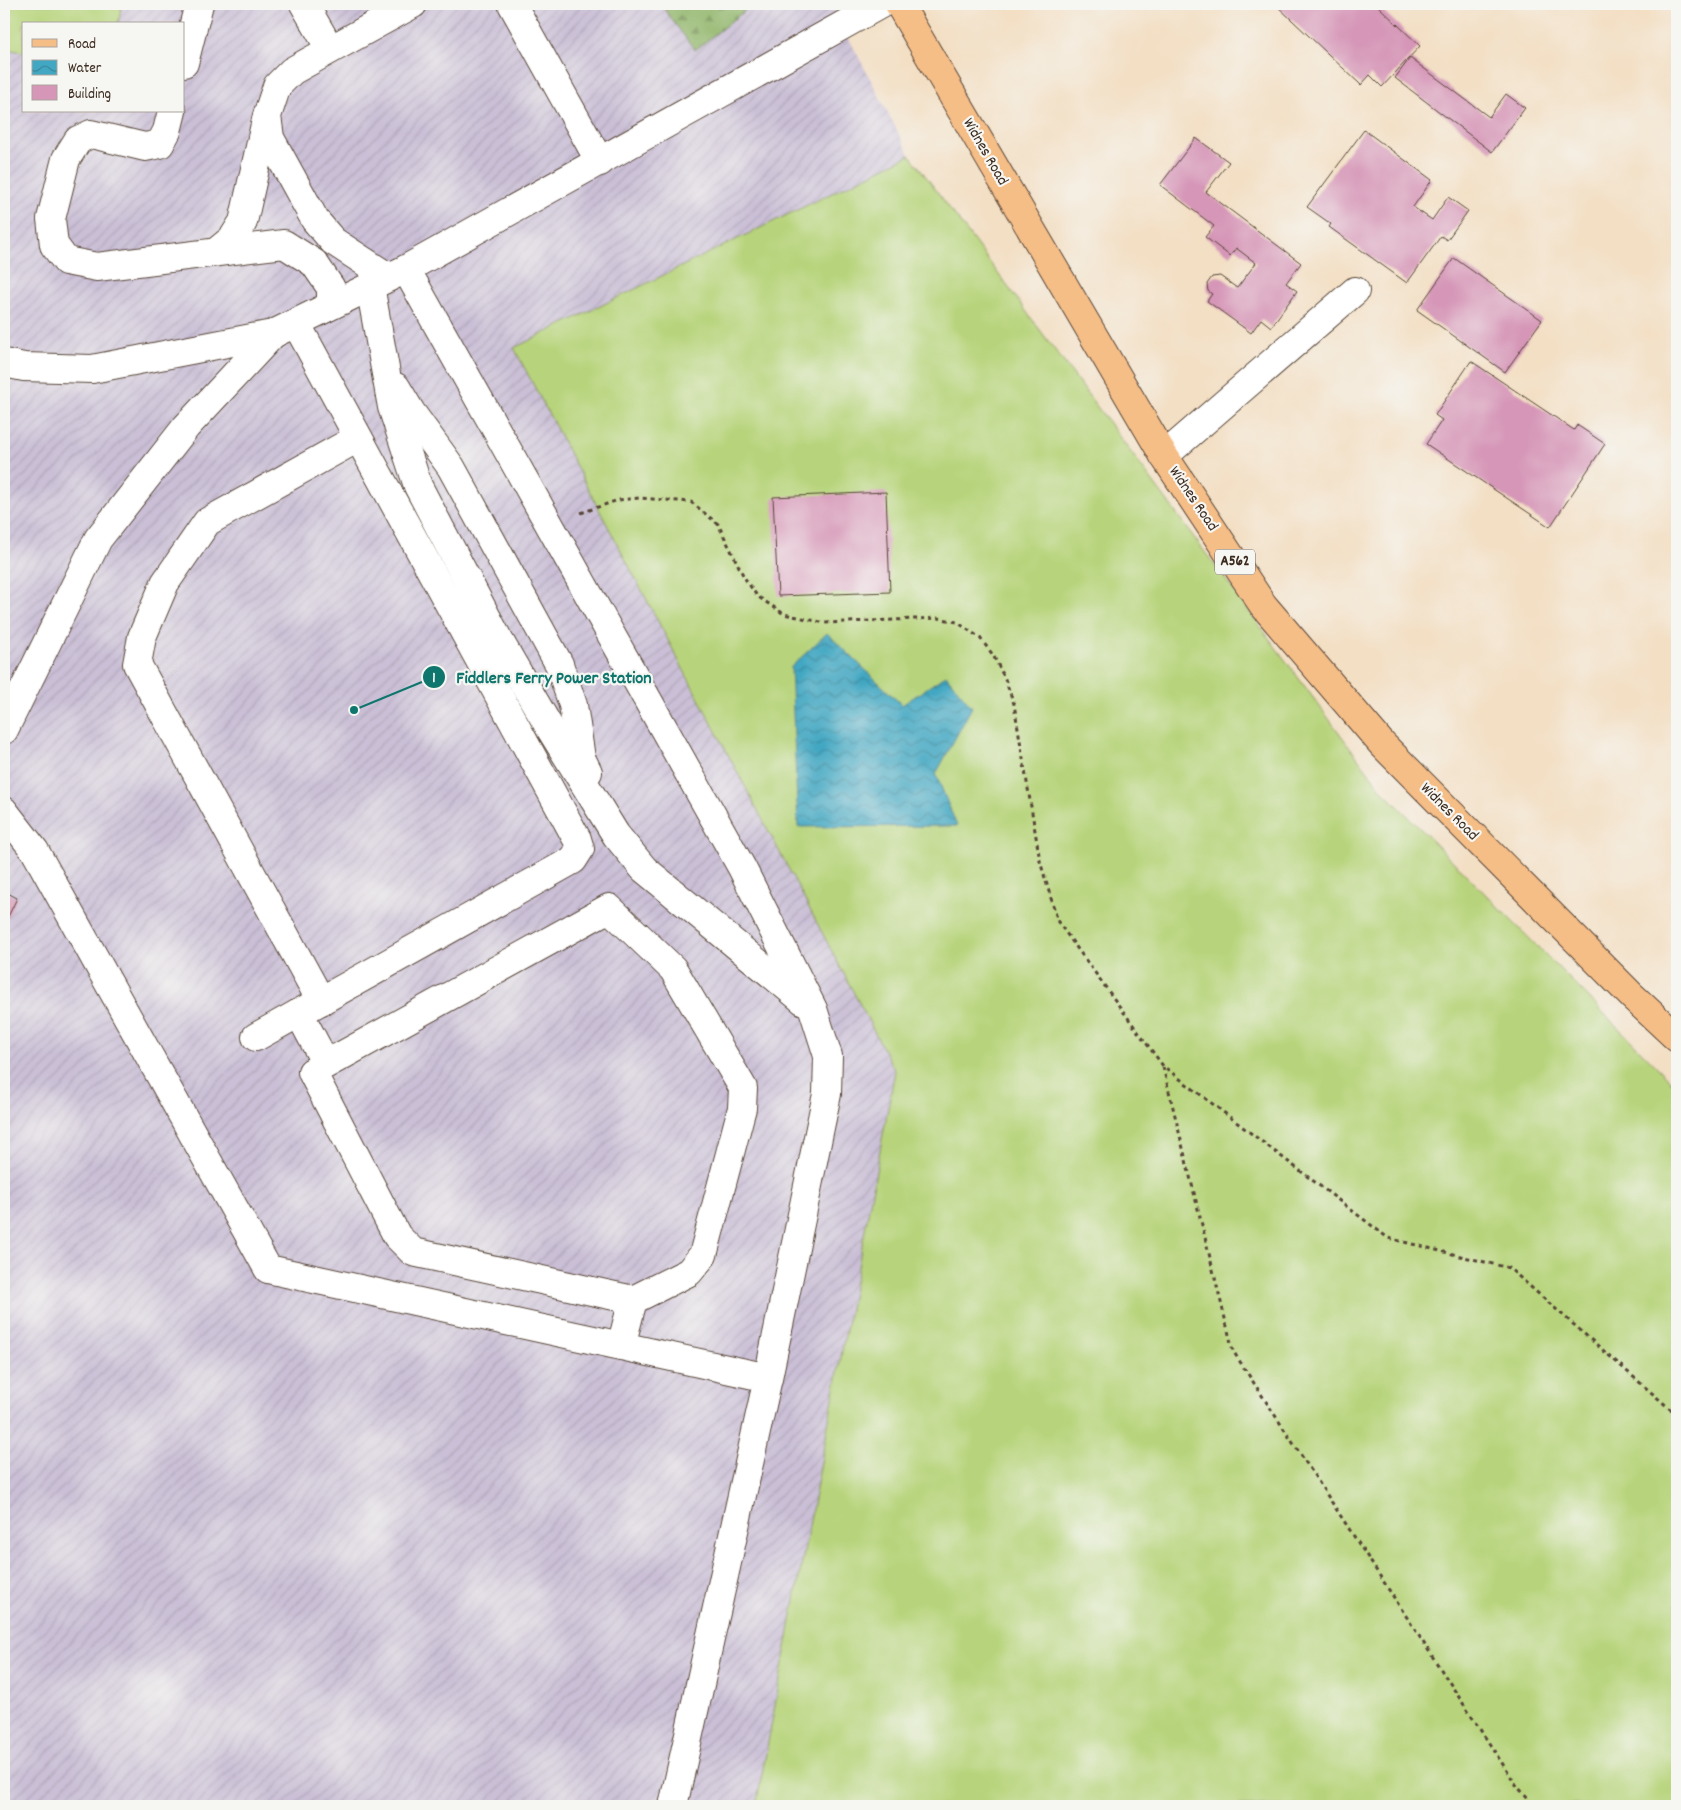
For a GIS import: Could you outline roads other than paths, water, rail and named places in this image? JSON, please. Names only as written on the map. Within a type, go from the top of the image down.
[{"type":"main road","name":"Widnes Road","points":[[899,4],[1164,456],[1263,605],[1382,744],[1632,996],[1677,1038]]},
{"type":"lane","points":[[185,59],[199,4]]},
{"type":"lane","points":[[304,4],[330,49]]},
{"type":"lane","points":[[216,252],[233,238],[243,222],[267,116],[276,86],[292,71],[413,4]]},
{"type":"lane","points":[[512,4],[600,162]]},
{"type":"lane","points":[[4,363],[24,367],[92,369],[284,329],[388,277],[600,162],[881,4]]},
{"type":"lane","points":[[172,112],[167,131],[160,144],[145,147],[91,134],[78,140],[66,160],[51,220],[54,245],[66,261],[97,267],[284,244],[314,263],[331,288],[331,305]]},
{"type":"lane","points":[[267,116],[270,138],[315,220],[333,242],[388,277],[552,527],[742,868],[813,1009],[828,1056],[827,1094],[768,1378],[672,1806]]},
{"type":"lane","points":[[388,277],[385,370],[392,407],[418,486],[496,635],[551,730],[616,836],[644,869],[813,1009]]},
{"type":"lane","points":[[1164,456],[1355,291]]},
{"type":"lane","points":[[256,1037],[574,860],[580,849],[577,839],[358,438],[284,329]]},
{"type":"lane","points":[[4,730],[98,540],[186,427],[284,329]]},
{"type":"lane","points":[[385,370],[411,412],[451,467],[560,664],[573,705],[582,758],[616,836]]},
{"type":"lane","points":[[326,1064],[310,1007],[137,664],[142,637],[165,583],[207,522],[358,438]]},
{"type":"lane","points":[[4,811],[35,851],[268,1269],[768,1378]]},
{"type":"lane","points":[[609,908],[673,968],[742,1088],[742,1108],[703,1255],[689,1272],[633,1300],[413,1252],[397,1236],[312,1072],[609,908]]},
{"type":"lane","points":[[621,1346],[633,1300]]},
{"type":"water","points":[[827,633],[902,705],[946,675],[972,707],[936,774],[957,826],[798,827],[791,667]]},
{"type":"place","name":"Fiddlers Ferry Power Station","points":[[354,710]]}]
